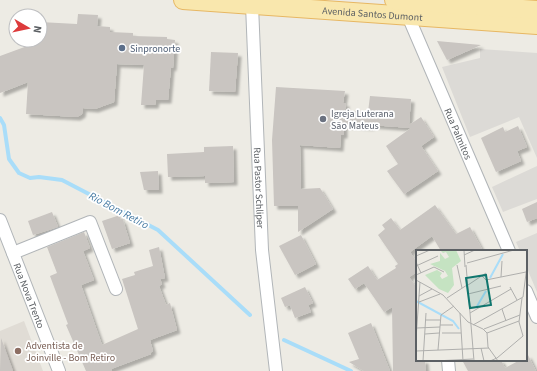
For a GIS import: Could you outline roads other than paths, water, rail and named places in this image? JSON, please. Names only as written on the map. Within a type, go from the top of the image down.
[{"type":"main road","name":"Avenida Santos Dumont","points":[[183,0],[252,5],[401,4],[537,10]]},
{"type":"main road","name":"Avenida Santos Dumont","points":[[401,4],[537,25]]},
{"type":"street","name":"Rua Palmitos","points":[[401,4],[509,250]]},
{"type":"street","name":"Rua Pastor Schliper","points":[[252,5],[262,250],[276,371]]},
{"type":"street","name":"Rua Nova Trento","points":[[0,220],[59,371]]},
{"type":"street","points":[[13,253],[90,222],[116,289]]},
{"type":"street","points":[[527,293],[537,317]]},
{"type":"street","points":[[448,361],[449,371]]},
{"type":"waterway","name":"Rio Bom Retiro","points":[[0,118],[4,125],[9,159],[19,173],[30,178],[39,177],[62,180],[158,230],[250,315]]},
{"type":"waterway","name":"Rio Bom Retiro","points":[[284,340],[351,371]]},
{"type":"place","name":"Sinpronorte","points":[[122,48]]},
{"type":"place","name":"Igreja Luterana São Mateus","points":[[323,119]]},
{"type":"place","name":"Adventista de Joinville - Bom Retiro","points":[[18,351]]}]
